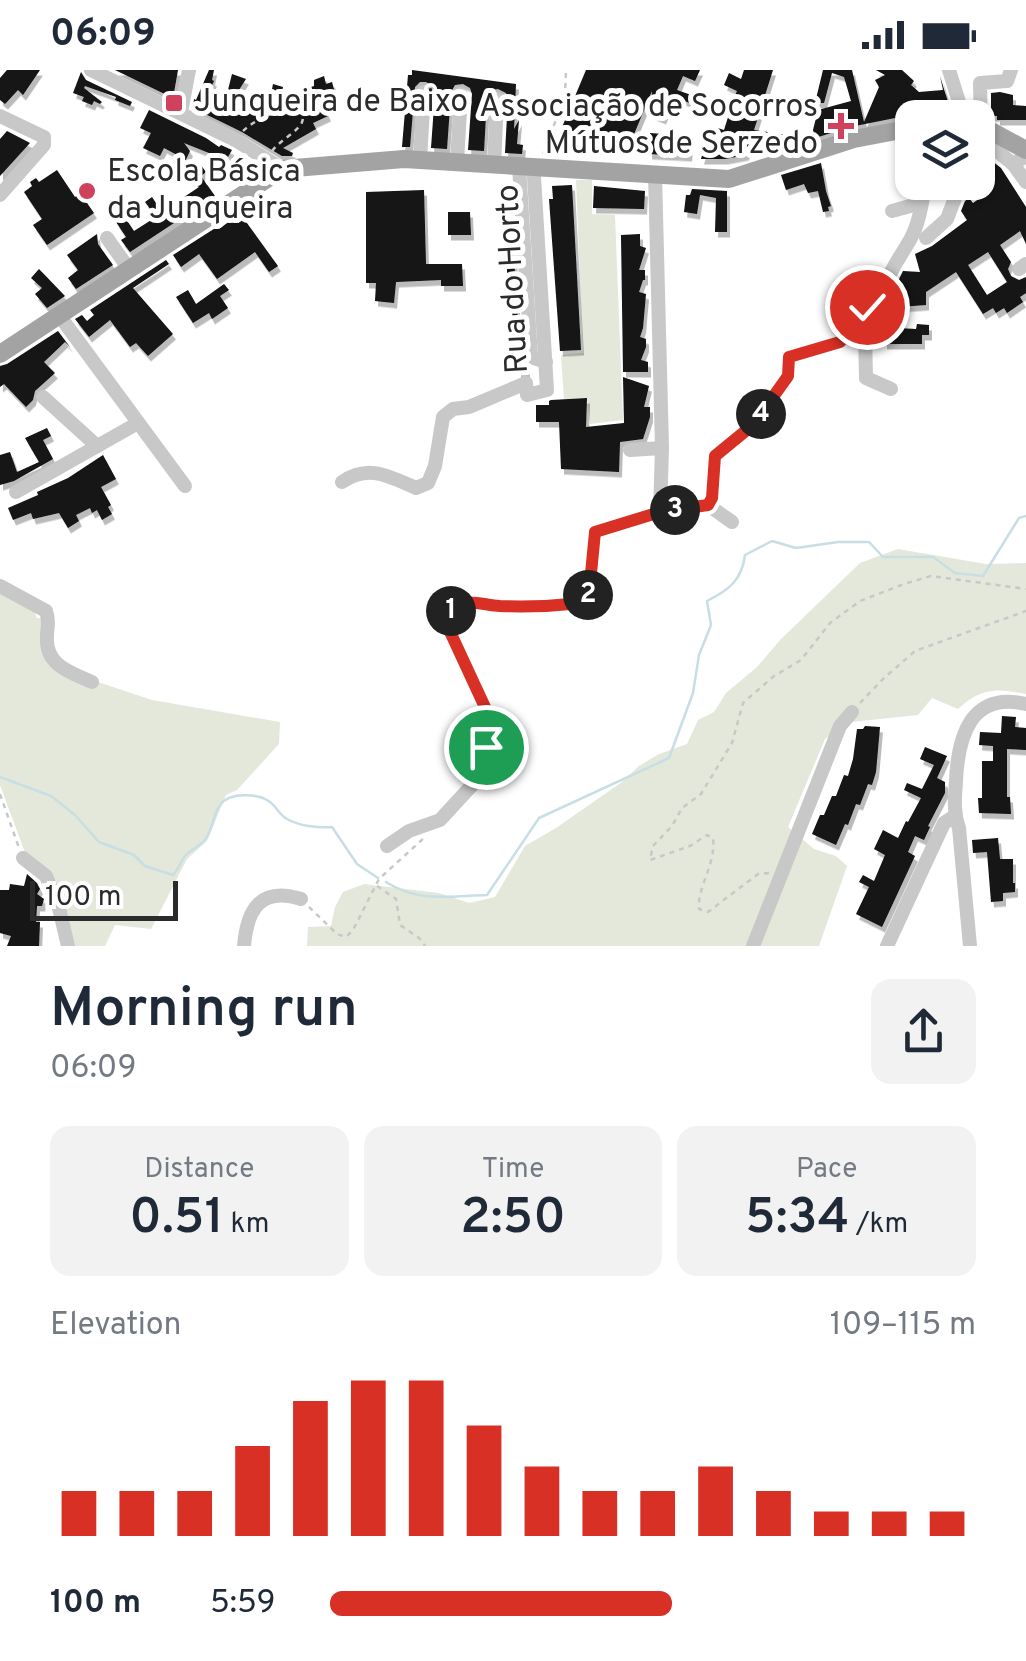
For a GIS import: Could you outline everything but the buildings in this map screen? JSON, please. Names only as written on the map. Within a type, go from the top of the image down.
[{"type":"main road","points":[[0,354],[282,169],[382,159],[730,179],[854,139],[895,131]]},
{"type":"main road","points":[[995,137],[1022,157]]},
{"type":"street","points":[[180,112],[189,70]]},
{"type":"street","points":[[948,70],[963,100]]},
{"type":"street","points":[[977,100],[980,83],[1006,80],[1010,70]]},
{"type":"street","points":[[98,72],[238,141],[282,169]]},
{"type":"street","points":[[420,160],[424,92]]},
{"type":"street","points":[[457,162],[461,94]]},
{"type":"street","points":[[494,164],[496,99]]},
{"type":"street","points":[[0,116],[44,137],[44,144],[0,195]]},
{"type":"street","points":[[995,148],[1022,157],[1026,182]]},
{"type":"street","name":"Rua do Horto","points":[[342,482],[355,473],[372,472],[416,488],[428,483],[435,466],[443,417],[453,409],[469,407],[526,383],[527,395],[547,390],[534,177],[528,166]]},
{"type":"street","points":[[656,174],[660,512]]},
{"type":"street","points":[[891,388],[866,378],[867,307],[872,289],[887,281],[910,240],[923,200]]},
{"type":"street","points":[[926,238],[947,219],[954,200]]},
{"type":"street","points":[[892,211],[922,204]]},
{"type":"street","points":[[107,238],[129,270]]},
{"type":"street","points":[[708,505],[715,456],[754,424],[788,376],[789,357],[840,342],[867,307]]},
{"type":"street","points":[[59,316],[185,486]]},
{"type":"street","points":[[43,397],[98,446]]},
{"type":"street","points":[[16,492],[138,423]]},
{"type":"street","points":[[630,450],[662,448]]},
{"type":"street","points":[[387,846],[409,831],[440,820],[475,782],[486,747],[490,718],[446,623],[453,605],[463,601],[499,606],[582,603],[589,594],[595,532],[660,512],[708,505],[732,522]]},
{"type":"street","points":[[0,586],[46,611],[50,620],[46,641],[52,659],[92,682]]},
{"type":"street","points":[[970,946],[955,816],[957,754],[968,722],[987,706],[1009,700],[1026,704]]},
{"type":"street","points":[[753,946],[840,726],[852,712]]},
{"type":"street","points":[[887,946],[944,824],[955,816]]},
{"type":"street","points":[[23,858],[46,876],[68,946]]},
{"type":"street","points":[[244,946],[246,924],[256,906],[273,896],[301,899]]},
{"type":"path","points":[[528,166],[564,96],[566,70]]},
{"type":"path","points":[[238,141],[253,122],[304,106],[298,128],[276,145]]},
{"type":"path","points":[[779,880],[768,873],[758,874],[708,912],[699,909],[698,898],[707,881],[713,838],[707,835],[690,846],[650,860],[653,846],[682,808],[702,794],[732,744],[743,703],[774,676],[802,660],[830,623],[860,601],[931,576],[1026,589]]},
{"type":"path","points":[[852,712],[915,651],[1026,611]]},
{"type":"path","points":[[0,794],[23,858]]},
{"type":"path","points":[[301,899],[338,934],[346,936],[385,872],[440,820]]},
{"type":"path","points":[[376,886],[396,899],[400,925],[425,946]]},
{"type":"shaded area","points":[[576,180],[592,180],[592,214],[615,215],[623,420],[590,424],[587,398],[564,399],[561,355],[583,353]]},
{"type":"shaded area","points":[[898,549],[986,564],[1026,563],[1026,694],[989,691],[958,709],[932,698],[918,715],[851,722],[825,739],[788,827],[814,849],[836,856],[847,866],[819,946],[307,946],[308,927],[331,926],[343,892],[364,884],[439,893],[469,903],[495,897],[525,846],[622,782],[639,766],[687,744],[698,720],[714,712],[726,693],[860,563]]},
{"type":"shaded area","points":[[0,589],[33,609],[37,618],[43,618],[44,657],[92,680],[152,700],[280,722],[279,744],[237,790],[226,795],[207,841],[187,859],[151,929],[115,925],[105,946],[71,946],[58,893],[27,858],[0,785]]},
{"type":"waterway","points":[[386,882],[422,896],[487,895],[539,818],[669,758],[693,693],[699,655],[711,625],[707,601],[733,583],[745,555],[772,541],[796,548],[869,542],[883,557],[933,557],[955,573],[983,576],[1019,518],[1026,516]]},
{"type":"waterway","points":[[0,777],[51,796],[99,842],[134,855],[145,866],[173,875],[185,856],[206,839],[220,805],[244,795],[265,799],[297,823],[332,827],[357,864],[378,878]]},
{"type":"place","name":"Junqueira de Baixo","points":[[174,103]]},
{"type":"place","name":"Associação de Socorros Mútuos de Serzedo","points":[[841,126]]},
{"type":"place","name":"Escola Básica da Junqueira","points":[[87,191]]},
{"type":"route","points":[[486,747],[490,718],[446,623],[453,605],[463,601],[499,606],[582,603],[589,594],[595,532],[660,512],[708,505],[715,456],[754,424],[788,376],[789,357],[840,342],[867,307]]}]
